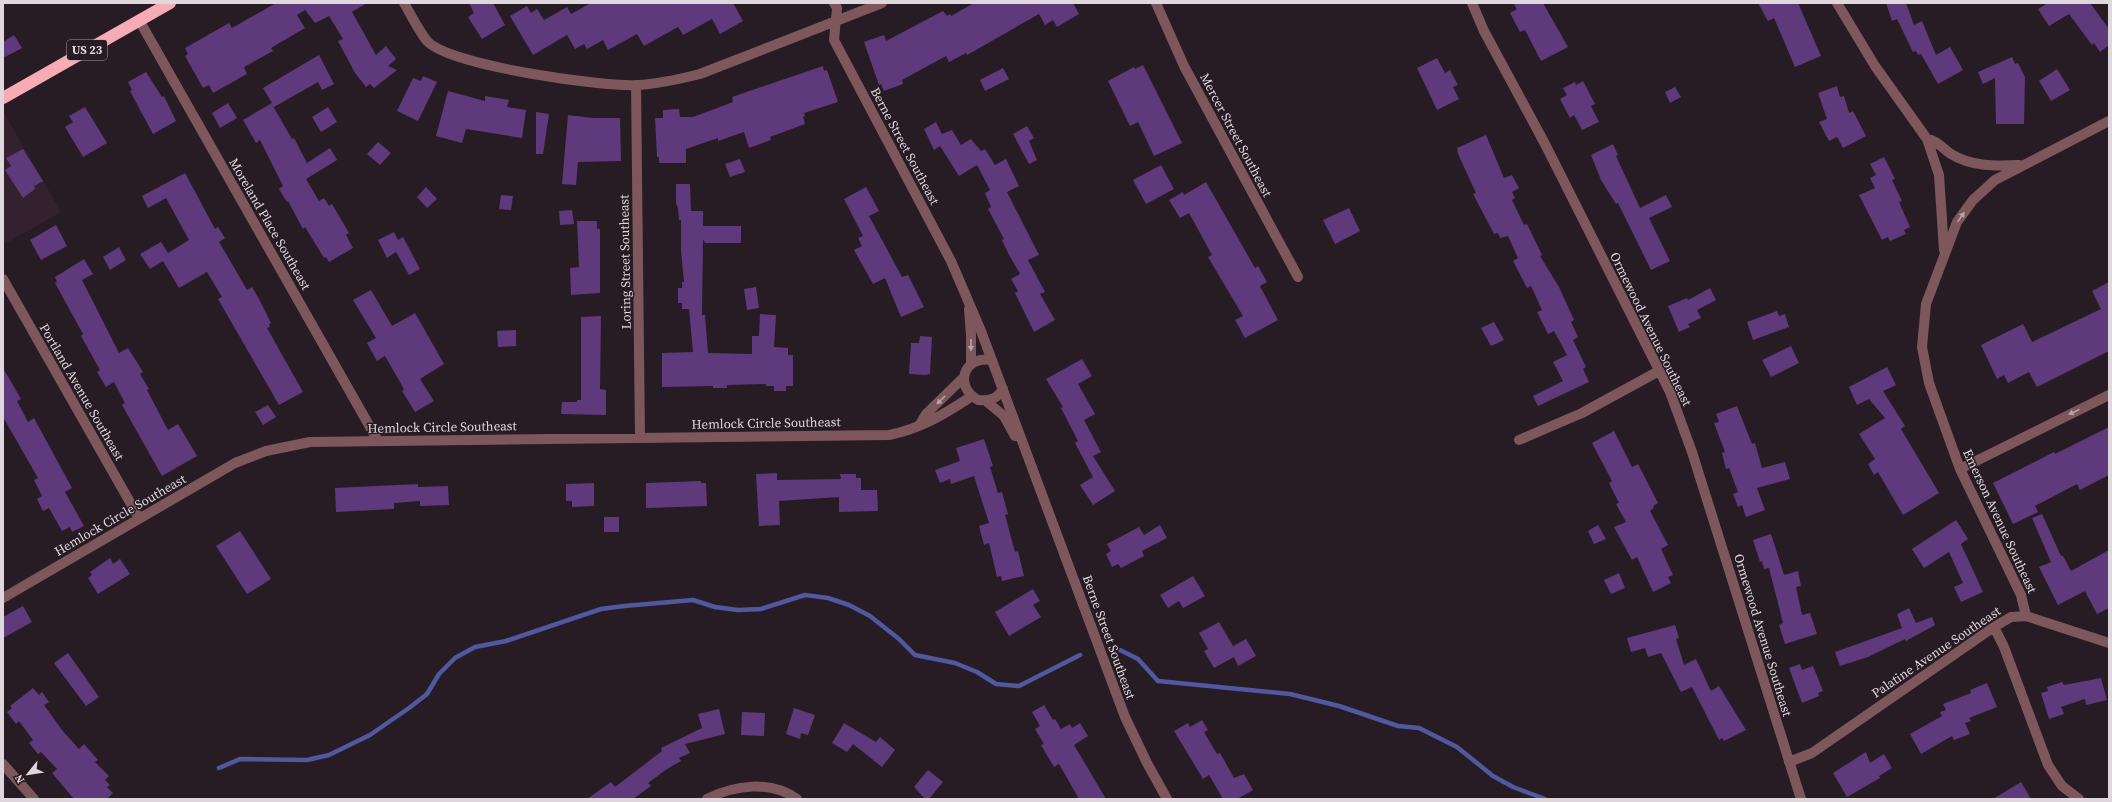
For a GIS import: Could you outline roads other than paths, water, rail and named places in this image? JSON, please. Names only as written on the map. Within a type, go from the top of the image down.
[{"type":"highway","name":"US 23","points":[[3,98],[170,3]]},
{"type":"street","points":[[404,3],[428,42],[452,55],[541,77],[636,85],[669,82],[700,74],[882,3]]},
{"type":"street","name":"Berne Street Southeast","points":[[834,3],[837,8],[834,22],[834,40],[951,262],[968,299],[1125,717],[1147,763],[1167,799]]},
{"type":"street","name":"Mercer Street Southeast","points":[[1156,3],[1184,66],[1298,277]]},
{"type":"street","name":"Ormewood Avenue Southeast","points":[[1472,3],[1484,31],[1545,144],[1670,392],[1692,452],[1801,799]]},
{"type":"street","points":[[1837,3],[1875,66],[1927,139],[1939,175],[1945,252]]},
{"type":"street","name":"Moreland Place Southeast","points":[[139,20],[378,441]]},
{"type":"street","name":"Loring Street Southeast","points":[[636,85],[640,438]]},
{"type":"street","name":"Emerson Avenue Southeast","points":[[2026,616],[2021,595],[1960,469],[1929,383],[1922,347],[1926,304],[1945,252],[1958,222],[1972,200],[1995,180],[2021,165],[2109,121]]},
{"type":"street","points":[[1927,139],[1932,139],[1951,154],[1970,162],[1993,166],[2021,165]]},
{"type":"street","name":"Portland Avenue Southeast","points":[[3,279],[139,518]]},
{"type":"street","name":"Berne Street Southeast","points":[[964,377],[971,364],[971,335],[968,299]]},
{"type":"street","points":[[971,364],[984,358],[992,360]]},
{"type":"street","points":[[1519,440],[1582,413],[1659,371]]},
{"type":"street","points":[[964,377],[964,384],[972,396]]},
{"type":"street","name":"Hemlock Circle Southeast","points":[[920,424],[926,414],[964,377]]},
{"type":"street","points":[[986,401],[999,396],[1003,389]]},
{"type":"street","points":[[1960,469],[2109,395]]},
{"type":"street","name":"Berne Street Southeast","points":[[972,396],[986,401],[1004,416],[1022,448],[1036,479]]},
{"type":"street","name":"Hemlock Circle Southeast","points":[[3,598],[139,518],[235,464],[266,451],[310,442],[889,434],[909,431],[920,424],[929,423],[944,415],[972,396]]},
{"type":"street","name":"Palatine Avenue Southeast","points":[[1789,762],[1812,753],[1994,627],[2011,617],[2026,616],[2109,643]]},
{"type":"street","points":[[1994,627],[2004,647],[2048,765],[2062,786],[2079,799]]},
{"type":"street","points":[[3,764],[34,799]]},
{"type":"street","points":[[707,799],[723,791],[754,786],[772,788],[797,799]]},
{"type":"waterway","points":[[219,768],[240,759],[307,760],[329,755],[370,735],[409,708],[427,694],[439,674],[455,658],[475,647],[506,641],[601,609],[693,600],[715,607],[738,610],[761,609],[805,595],[828,598],[849,605],[870,616],[899,639],[915,655],[955,663],[977,672],[996,684],[1019,686],[1080,655]]},
{"type":"waterway","points":[[1120,650],[1138,659],[1158,681],[1290,694],[1339,706],[1398,726],[1419,728],[1457,747],[1493,776],[1513,787],[1545,799]]}]
